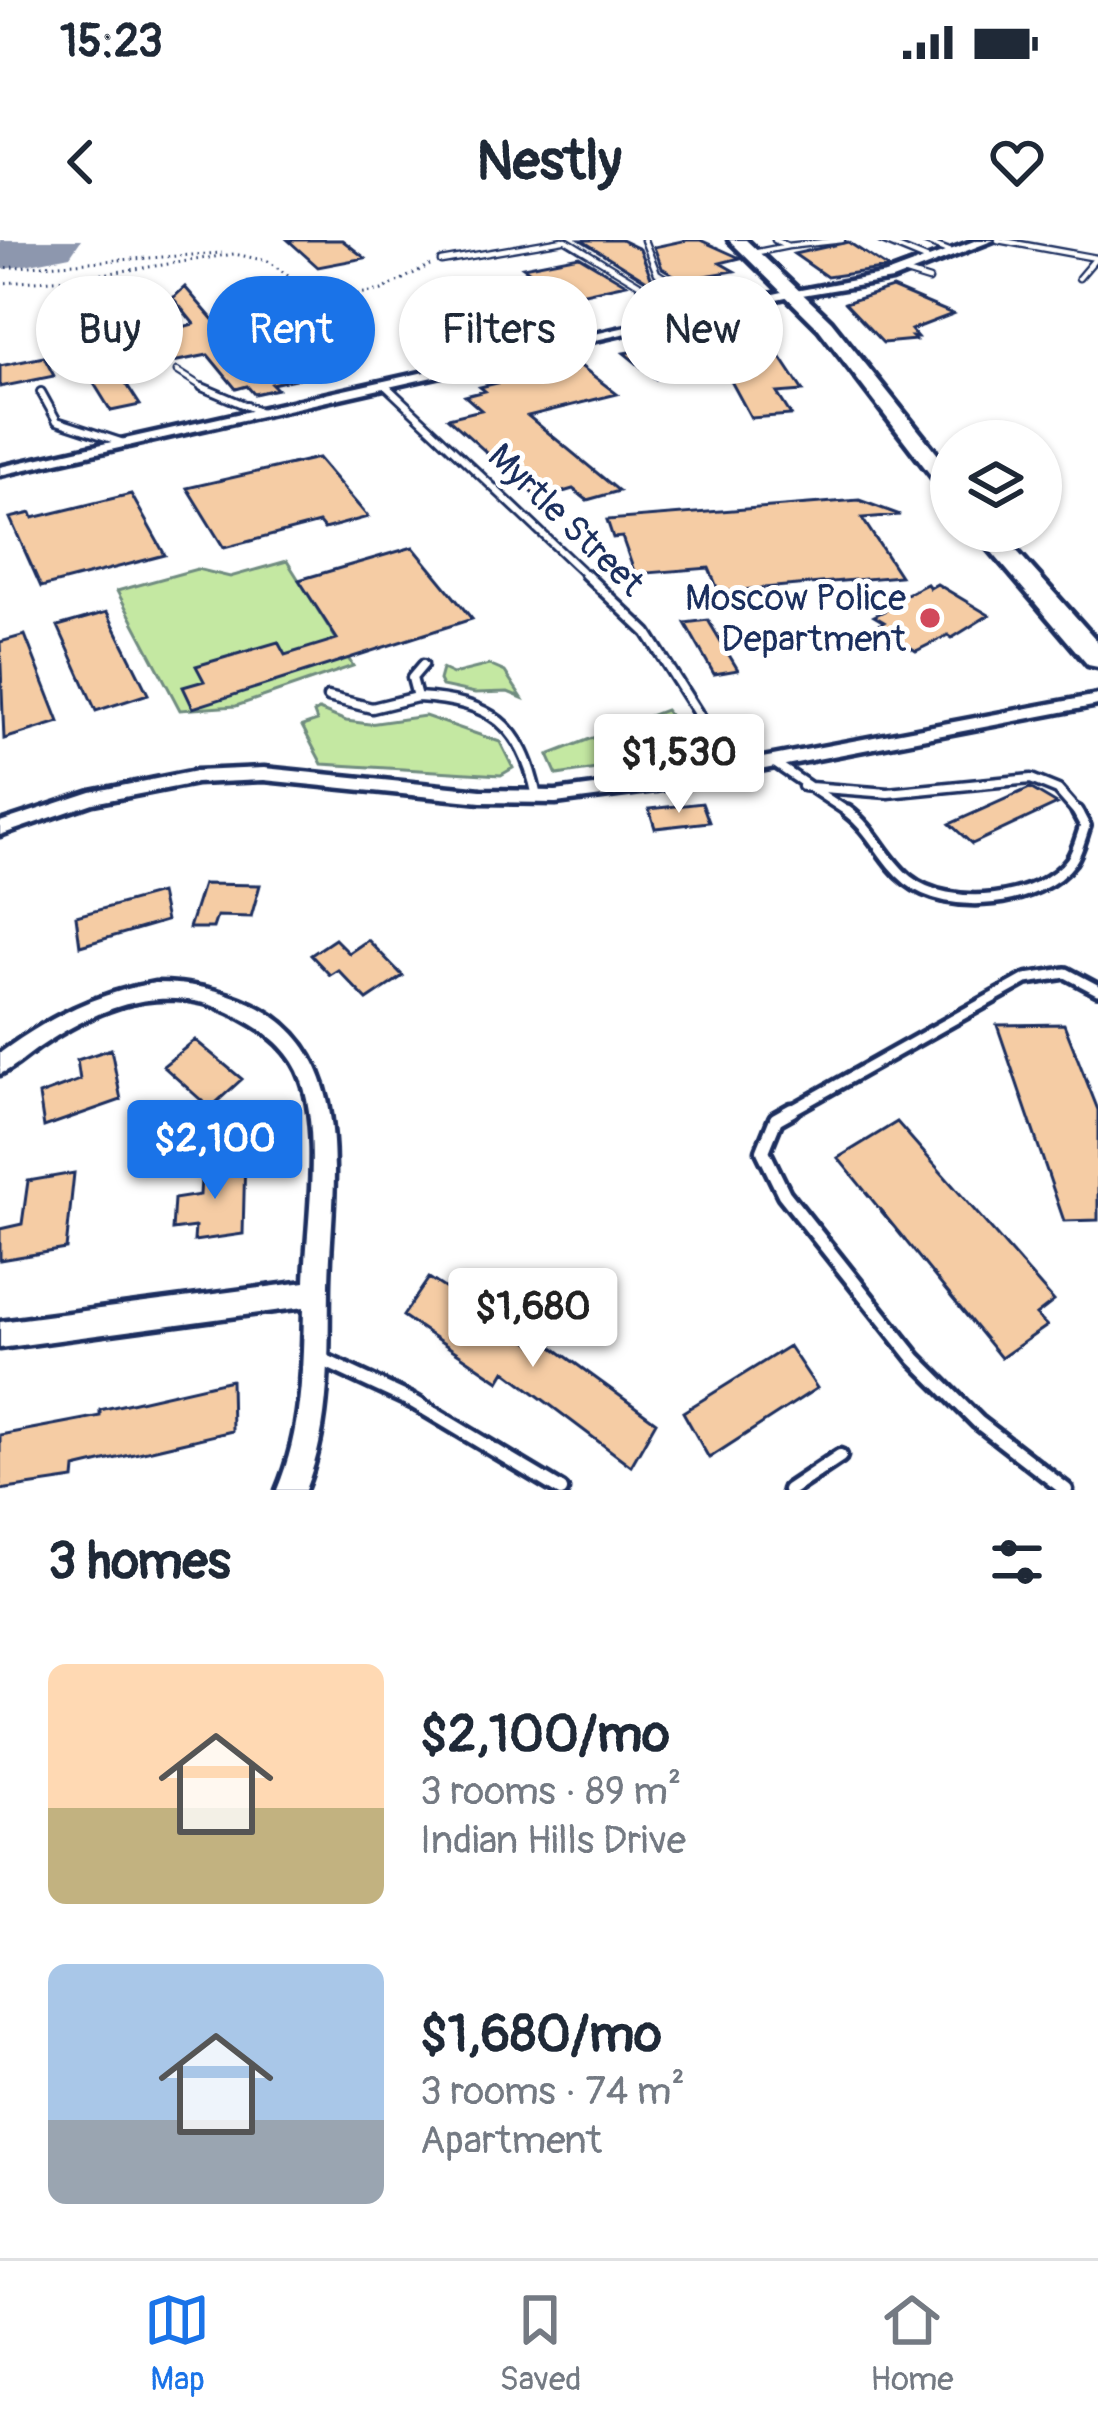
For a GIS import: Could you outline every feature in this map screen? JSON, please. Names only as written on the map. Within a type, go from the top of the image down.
[{"type":"highway","points":[[747,244],[845,346],[930,458]]},
{"type":"highway","points":[[1004,552],[1098,659]]},
{"type":"street","points":[[783,295],[903,272],[988,240]]},
{"type":"street","points":[[0,471],[621,330]]},
{"type":"street","points":[[0,829],[91,799],[196,777],[264,774],[537,797],[656,784],[1098,700]]},
{"type":"street","points":[[0,1065],[39,1034],[99,1003],[170,988],[239,1005],[279,1029],[307,1066],[320,1131],[315,1357],[304,1466],[291,1490]]},
{"type":"street","points":[[0,1335],[317,1293]]},
{"type":"lane","points":[[441,261],[564,240],[625,276]]},
{"type":"lane","points":[[644,240],[652,269],[663,276]]},
{"type":"lane","points":[[775,240],[788,246]]},
{"type":"lane","points":[[747,244],[788,246],[842,240]]},
{"type":"lane","points":[[880,240],[931,262]]},
{"type":"lane","points":[[921,240],[954,253]]},
{"type":"lane","points":[[998,240],[1096,258],[1079,278]]},
{"type":"lane","points":[[903,272],[929,280]]},
{"type":"lane","points":[[183,375],[214,394],[262,412]]},
{"type":"lane","name":"Myrtle Street","points":[[385,384],[647,633],[734,770]]},
{"type":"lane","points":[[41,392],[57,421],[124,443]]},
{"type":"lane","points":[[417,697],[412,678],[423,665]]},
{"type":"lane","points":[[328,697],[366,711],[392,708],[417,697],[472,705],[513,728],[533,772],[537,797]]},
{"type":"lane","points":[[773,762],[803,786],[856,816],[914,885],[945,897],[996,896],[1046,882],[1071,860],[1085,826],[1076,803],[1055,786],[1031,779],[868,793],[831,793],[803,786]]},
{"type":"lane","points":[[1066,1490],[978,1422],[915,1359],[784,1194],[763,1151],[776,1119],[1026,980],[1066,974],[1098,990]]},
{"type":"lane","points":[[315,1357],[415,1402],[561,1490]]},
{"type":"lane","points":[[789,1490],[840,1456]]},
{"type":"path","points":[[0,268],[234,254],[268,261],[314,295],[332,299],[396,286],[410,273],[441,261]]},
{"type":"path","points":[[0,283],[70,279],[234,254]]},
{"type":"green space","points":[[287,561],[353,666],[236,706],[180,710],[117,591],[197,569],[230,577]]},
{"type":"green space","points":[[489,665],[505,672],[522,698],[508,692],[475,693],[442,686],[439,680],[442,669],[453,674]]},
{"type":"green space","points":[[319,710],[369,724],[425,716],[500,742],[513,768],[501,775],[322,764],[302,726],[317,721],[314,713]]},
{"type":"green space","points":[[665,710],[700,753],[557,775],[548,755]]},
{"type":"building","points":[[288,240],[342,240],[365,258],[318,267]]},
{"type":"building","points":[[581,240],[621,240],[640,249],[651,276],[639,276]]},
{"type":"building","points":[[700,240],[740,258],[720,263],[734,271],[675,276],[662,268],[654,247]]},
{"type":"building","points":[[848,242],[888,268],[827,277],[794,254]]},
{"type":"building","points":[[579,256],[621,285],[597,290],[597,276],[536,276],[523,267]]},
{"type":"building","points":[[892,288],[953,314],[911,330],[915,340],[883,343],[845,303]]},
{"type":"building","points":[[183,289],[207,313],[207,355],[183,360],[183,327],[194,324],[183,310]]},
{"type":"building","points":[[36,359],[36,380],[0,387],[0,366]]},
{"type":"building","points":[[783,361],[803,391],[777,393],[791,415],[751,418],[733,384],[783,384]]},
{"type":"building","points":[[597,379],[617,394],[528,416],[619,491],[587,500],[573,489],[539,499],[448,418],[481,410],[465,396],[485,391],[480,387],[597,384]]},
{"type":"building","points":[[94,384],[126,384],[140,405],[111,411]]},
{"type":"building","points":[[232,384],[272,384],[277,389],[254,394],[247,386],[236,389]]},
{"type":"building","points":[[318,458],[368,517],[324,529],[319,523],[224,548],[187,488]]},
{"type":"building","points":[[131,494],[165,555],[41,587],[10,518],[31,513],[33,518]]},
{"type":"building","points":[[859,500],[900,515],[862,518],[900,576],[719,592],[709,568],[635,574],[622,537],[613,538],[607,520]]},
{"type":"building","points":[[413,547],[472,619],[193,708],[183,687],[204,681],[196,666],[278,642],[285,655],[337,639],[299,580]]},
{"type":"building","name":"Moscow Police Department","points":[[927,584],[930,588],[937,584],[989,615],[952,638],[948,635],[916,651],[877,626],[884,622],[874,616],[894,606],[889,603]]},
{"type":"building","points":[[107,612],[148,694],[96,711],[58,626]]},
{"type":"building","points":[[708,620],[738,670],[714,674],[685,623]]},
{"type":"building","points":[[25,635],[59,722],[4,739],[0,642]]},
{"type":"building","points":[[1030,788],[1057,804],[972,844],[950,824]]},
{"type":"building","points":[[702,803],[709,822],[655,828],[649,809]]},
{"type":"building","points":[[203,884],[260,885],[251,917],[217,916],[213,928],[189,928]]},
{"type":"building","points":[[160,893],[166,921],[80,946],[76,916]]},
{"type":"building","points":[[335,939],[349,953],[368,940],[403,976],[367,1000],[338,970],[330,975],[311,955]]},
{"type":"building","points":[[1064,1024],[1098,1110],[1098,1220],[1064,1221],[997,1025]]},
{"type":"building","points":[[195,1040],[242,1079],[210,1108],[163,1066]]},
{"type":"building","points":[[111,1049],[121,1100],[44,1127],[39,1095],[80,1080],[77,1060]]},
{"type":"building","points":[[897,1122],[1054,1301],[1036,1315],[1047,1326],[1001,1358],[838,1158]]},
{"type":"building","points":[[245,1156],[243,1234],[194,1241],[195,1227],[172,1230],[174,1199],[200,1195],[202,1162]]},
{"type":"building","points":[[74,1173],[66,1249],[0,1260],[0,1229],[22,1224],[28,1181]]},
{"type":"building","points":[[429,1278],[545,1353],[550,1345],[656,1422],[631,1466],[505,1371],[499,1381],[403,1316]]},
{"type":"building","points":[[789,1346],[817,1388],[709,1458],[683,1412]]},
{"type":"building","points":[[231,1380],[232,1431],[75,1468],[74,1479],[0,1490],[0,1435],[100,1416],[100,1410]]},
{"type":"runway","points":[[0,248],[44,240]]},
{"type":"place","name":"Moscow Police Department","points":[[930,618]]}]
